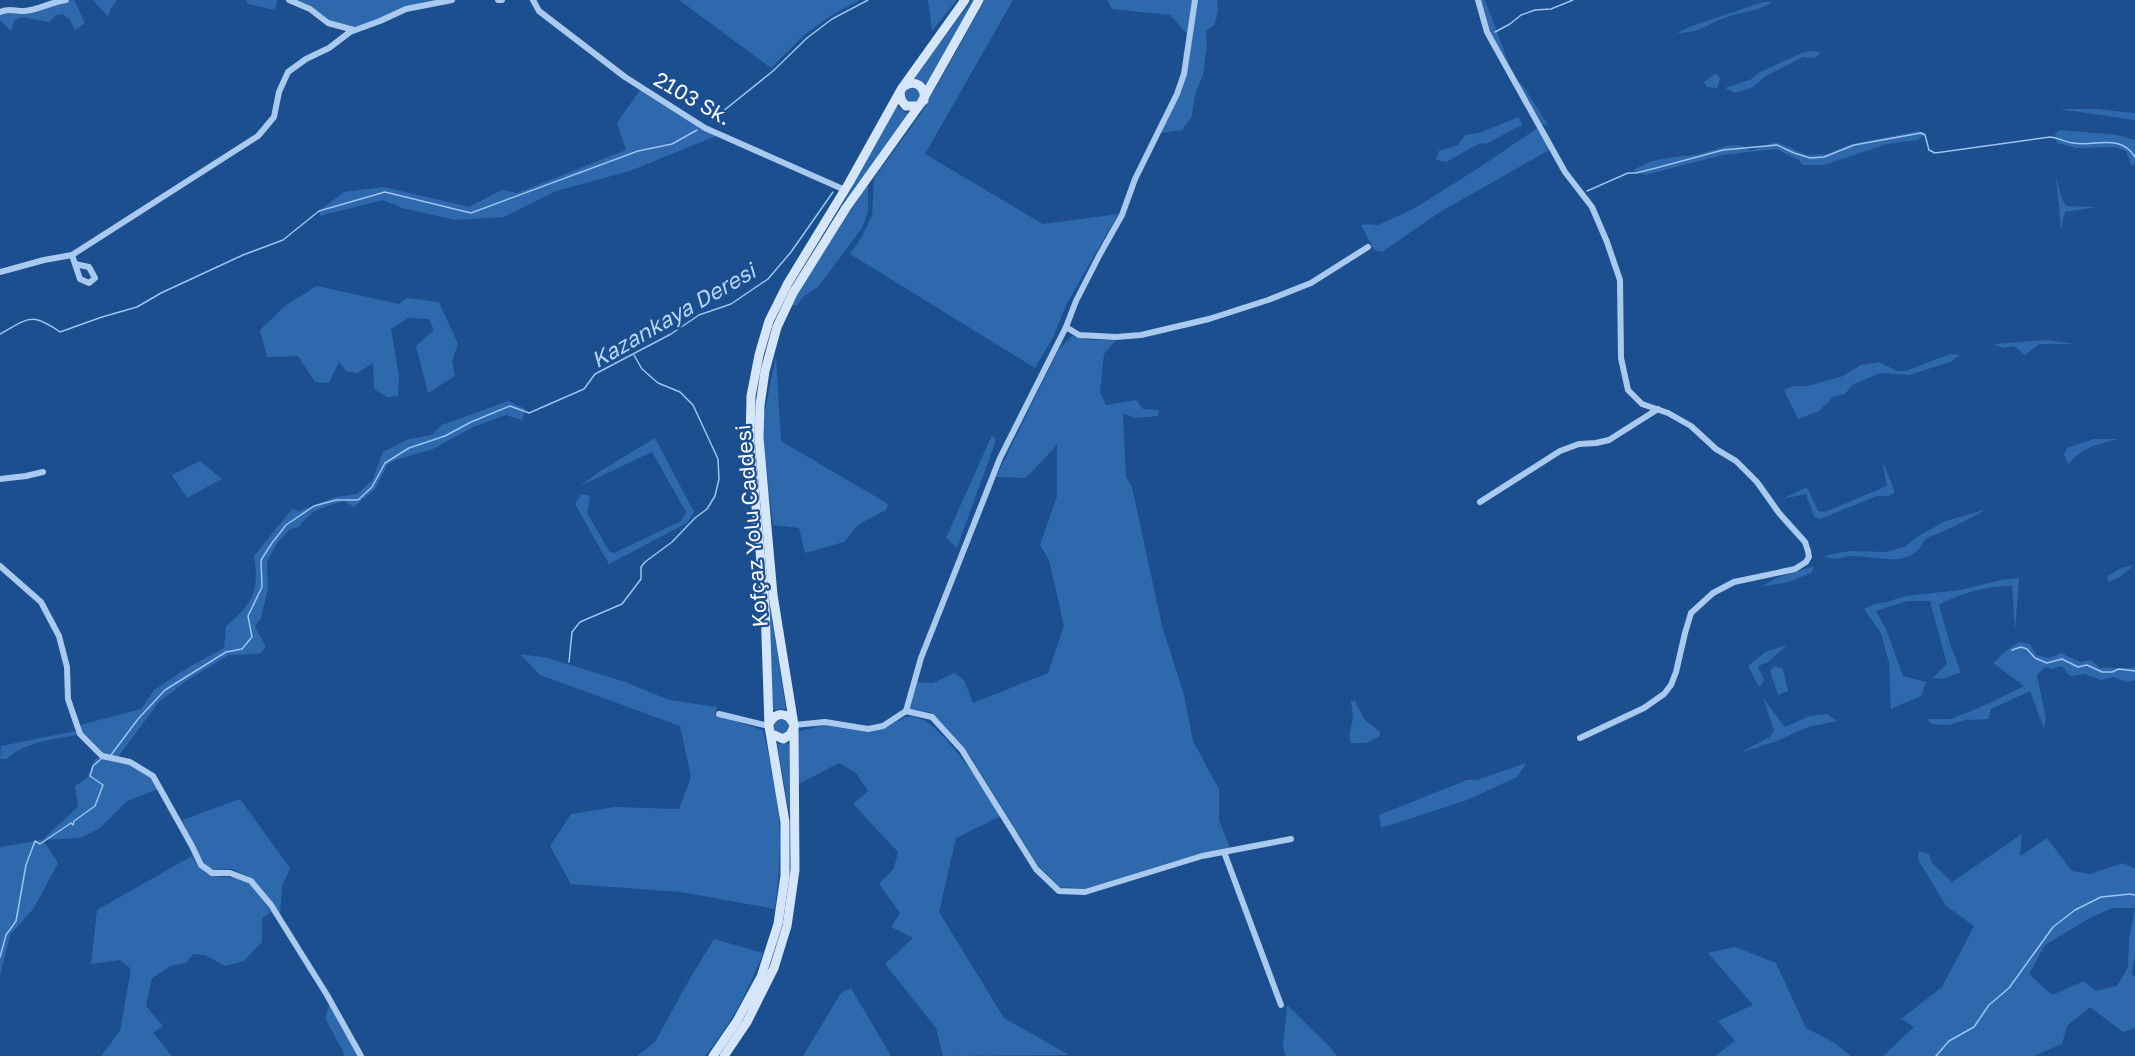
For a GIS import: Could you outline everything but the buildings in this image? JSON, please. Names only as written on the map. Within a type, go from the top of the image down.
[{"type":"main road","name":"Kofçaz Yolu Caddesi","points":[[713,1056],[751,998],[766,963],[780,913],[785,876],[786,836],[781,788],[770,727],[765,606],[750,441],[751,396],[763,339],[779,300],[902,89],[965,0]]},
{"type":"main road","name":"Kofçaz Yolu Caddesi","points":[[724,1056],[747,1022],[767,985],[787,926],[796,852],[794,727],[774,595],[760,456],[759,424],[765,371],[777,327],[793,293],[836,224],[921,103],[979,0]]},
{"type":"main road","points":[[911,83],[919,85],[924,91],[921,103],[906,106],[901,100],[902,89],[911,83]]},
{"type":"main road","points":[[784,714],[790,718],[794,727],[790,735],[783,738],[770,727],[776,716],[784,714]]},
{"type":"street","points":[[0,12],[25,11],[66,0]]},
{"type":"street","points":[[289,0],[310,9],[328,23],[355,30]]},
{"type":"street","points":[[0,272],[72,255],[258,136],[274,117],[279,92],[288,72],[355,30],[406,9],[452,0]]},
{"type":"street","name":"2103 Sk.","points":[[533,0],[539,10],[625,77],[705,128],[845,190]]},
{"type":"street","points":[[794,727],[825,722],[868,729],[883,726],[906,711],[921,658],[1000,458],[1066,327],[1076,301],[1122,216],[1135,179],[1177,94],[1184,74],[1195,0]]},
{"type":"street","points":[[1478,0],[1487,32],[1565,172],[1592,207],[1607,242],[1620,280],[1621,358],[1629,390],[1642,404],[1658,409],[1691,426],[1716,449],[1736,461],[1757,482],[1779,513],[1805,542],[1809,557],[1806,562],[1795,569],[1734,582],[1713,593],[1691,613],[1676,672],[1671,685],[1664,694],[1633,713],[1580,738]]},
{"type":"street","points":[[1066,327],[1079,335],[1116,337],[1141,335],[1209,319],[1311,283],[1368,247]]},
{"type":"street","points":[[72,255],[75,264]]},
{"type":"street","points":[[1480,502],[1560,451],[1579,444],[1609,440],[1658,409]]},
{"type":"street","points":[[0,479],[43,472]]},
{"type":"street","points":[[0,566],[41,602],[59,636],[67,667],[68,699],[80,734],[102,756],[130,762],[153,776],[201,865],[212,873],[230,873],[251,881],[271,905],[362,1056]]},
{"type":"street","points":[[906,711],[932,717],[962,750],[1036,869],[1059,891],[1085,892],[1202,856],[1291,839]]},
{"type":"street","points":[[719,714],[770,727]]},
{"type":"street","points":[[1224,852],[1281,1005]]},
{"type":"shaded area","points":[[74,0],[85,23],[75,30],[70,20],[63,14],[56,15],[49,22],[21,17],[14,21],[11,31],[0,20],[0,15],[6,12]]},
{"type":"shaded area","points":[[93,0],[117,0],[108,17]]},
{"type":"shaded area","points":[[246,0],[277,0],[275,10],[248,4]]},
{"type":"shaded area","points":[[293,0],[437,0],[355,28],[329,21]]},
{"type":"shaded area","points":[[679,0],[860,0],[832,15],[804,35],[771,68]]},
{"type":"shaded area","points":[[928,0],[957,0],[932,31]]},
{"type":"shaded area","points":[[972,0],[975,0],[927,86],[914,78]]},
{"type":"shaded area","points":[[985,0],[1013,0],[925,154],[1043,224],[1118,214],[1066,305],[1054,336],[1035,368],[850,254],[872,216],[874,178],[920,115]]},
{"type":"shaded area","points":[[1107,0],[1192,0],[1187,34],[1170,15],[1112,9]]},
{"type":"shaded area","points":[[1198,0],[1217,0],[1218,11],[1215,24],[1206,31],[1207,46],[1203,75],[1195,94],[1192,116],[1182,130],[1161,133],[1186,74]]},
{"type":"shaded area","points":[[1480,0],[1485,0],[1509,64],[1488,28]]},
{"type":"shaded area","points":[[1763,2],[1772,2],[1727,17],[1698,30],[1677,33],[1692,26]]},
{"type":"shaded area","points":[[1804,52],[1820,53],[1815,58],[1803,57],[1766,76],[1753,87],[1735,93],[1725,88],[1752,79],[1758,73]]},
{"type":"shaded area","points":[[1716,73],[1720,79],[1717,88],[1707,87],[1704,82]]},
{"type":"shaded area","points":[[1515,78],[1523,86],[1549,126],[1543,124]]},
{"type":"shaded area","points":[[912,87],[918,89],[920,95],[918,101],[912,103],[906,101],[904,95],[906,89]]},
{"type":"shaded area","points":[[640,90],[704,131],[716,136],[630,171],[556,191],[504,217],[455,220],[402,208],[383,200],[320,216],[319,211],[344,192],[384,187],[469,207],[502,190],[517,193],[626,150],[617,123]]},
{"type":"shaded area","points":[[896,106],[909,114],[840,209]]},
{"type":"shaded area","points":[[2059,109],[2097,109],[2135,113],[2135,120]]},
{"type":"shaded area","points":[[1519,117],[1522,125],[1486,144],[1480,143],[1446,162],[1436,160],[1439,151],[1458,145],[1465,135],[1479,133]]},
{"type":"shaded area","points":[[1539,127],[1551,149],[1440,212],[1382,252],[1374,250],[1361,225],[1378,225],[1415,208]]},
{"type":"shaded area","points":[[2059,130],[2117,135],[2135,140],[2135,162],[2132,167],[2126,151],[2115,147],[2076,148],[2057,143],[2055,134]]},
{"type":"shaded area","points":[[1918,131],[1927,133],[1917,140],[1887,144],[1824,165],[1803,165],[1799,160],[1776,149],[1723,155],[1645,175],[1633,171],[1657,160],[1700,154],[1732,146],[1742,146],[1750,151],[1776,142],[1807,155],[1827,154],[1852,144]]},
{"type":"shaded area","points":[[2056,176],[2062,200],[2067,206],[2098,207],[2065,212],[2061,229]]},
{"type":"shaded area","points":[[868,184],[868,212],[862,228],[818,287],[804,296],[796,306],[792,305],[808,275]]},
{"type":"shaded area","points":[[317,286],[399,304],[407,298],[439,302],[458,344],[452,361],[455,376],[428,393],[416,346],[434,330],[429,319],[408,318],[391,329],[399,376],[398,396],[387,397],[374,389],[373,363],[357,373],[346,371],[339,362],[329,383],[315,382],[298,356],[267,357],[260,330],[286,305]]},
{"type":"shaded area","points":[[1072,336],[1090,340],[1116,340],[1104,354],[1100,392],[1106,405],[1136,400],[1143,409],[1159,410],[1158,416],[1135,418],[1123,413],[1126,477],[1132,487],[1162,626],[1184,695],[1193,741],[1219,789],[1219,820],[1230,848],[1178,860],[1085,889],[1060,887],[1038,866],[971,757],[930,712],[910,709],[917,682],[933,683],[955,673],[964,680],[973,703],[1048,673],[1064,626],[1049,560],[1040,545],[1057,496],[1057,445],[1026,478],[996,477],[1059,349]]},
{"type":"shaded area","points":[[2047,340],[2076,344],[2039,344],[2025,355],[2014,346],[2003,348],[1993,344]]},
{"type":"shaded area","points":[[1950,354],[1960,355],[1950,362],[1909,375],[1880,373],[1852,385],[1845,394],[1833,397],[1819,411],[1798,419],[1784,390],[1843,376],[1861,365],[1879,362],[1897,371],[1906,371]]},
{"type":"shaded area","points":[[776,355],[781,441],[888,504],[886,510],[858,525],[844,542],[805,553],[799,528],[773,525],[763,421]]},
{"type":"shaded area","points":[[508,401],[525,409],[522,420],[506,415],[473,427],[433,449],[398,459],[388,464],[375,489],[354,507],[344,501],[330,505],[313,512],[299,527],[290,529],[278,542],[267,561],[268,588],[261,618],[255,626],[266,647],[259,654],[229,655],[189,679],[159,702],[118,757],[103,754],[82,733],[80,725],[141,709],[154,690],[224,648],[226,626],[248,604],[255,588],[254,556],[292,509],[299,511],[336,497],[357,494],[372,481],[383,452],[409,439],[432,435],[442,425]]},
{"type":"shaded area","points":[[992,435],[996,440],[957,548],[946,538]]},
{"type":"shaded area","points":[[655,438],[694,512],[687,523],[609,564],[575,504],[581,494],[590,496],[587,513],[609,551],[614,553],[681,521],[686,512],[652,452],[580,486]]},
{"type":"shaded area","points":[[2094,439],[2118,439],[2085,450],[2069,464],[2064,455],[2067,448]]},
{"type":"shaded area","points":[[1882,460],[1895,492],[1889,496],[1877,496],[1820,519],[1814,517],[1806,494],[1782,499],[1807,487],[1818,511],[1825,512],[1887,486]]},
{"type":"shaded area","points":[[200,461],[222,479],[187,498],[172,475]]},
{"type":"shaded area","points":[[1987,509],[1925,539],[1919,548],[1904,558],[1855,556],[1836,559],[1824,556],[1849,551],[1886,552],[1904,547],[1946,521]]},
{"type":"shaded area","points":[[2134,565],[2120,577],[2108,582],[2108,576],[2121,568]]},
{"type":"shaded area","points":[[1814,566],[1811,573],[1789,582],[1761,587],[1774,579]]},
{"type":"shaded area","points":[[2019,578],[2015,631],[2012,586],[1974,591],[1939,605],[1961,672],[1943,679],[1933,678],[1947,664],[1930,601],[1907,601],[1876,611],[1886,629],[1903,676],[1926,682],[1921,696],[1891,709],[1889,663],[1881,633],[1864,609],[1905,596],[1961,590],[2000,580]]},
{"type":"shaded area","points":[[769,600],[786,709],[772,710]]},
{"type":"shaded area","points":[[2019,642],[2030,644],[2036,655],[2049,658],[2061,653],[2080,662],[2091,660],[2100,668],[2135,667],[2135,680],[2127,682],[2113,677],[2101,680],[2085,674],[2070,676],[2062,666],[2053,669],[2045,667],[2037,675],[2046,719],[2044,728],[2030,691],[1991,709],[1988,719],[1965,720],[1949,725],[1932,724],[1927,719],[1951,719],[2024,686],[1993,663]]},
{"type":"shaded area","points":[[1787,645],[1768,662],[1758,666],[1764,681],[1759,687],[1748,666],[1765,652]]},
{"type":"shaded area","points":[[520,654],[548,658],[625,682],[669,700],[717,707],[715,715],[763,730],[778,800],[780,831],[775,909],[681,892],[571,884],[550,846],[571,814],[615,807],[679,809],[691,777],[680,726],[540,675]]},
{"type":"shaded area","points":[[1774,666],[1783,669],[1788,691],[1778,695],[1770,671]]},
{"type":"shaded area","points":[[1763,698],[1785,727],[1809,716],[1827,714],[1837,721],[1808,727],[1777,741],[1740,753],[1770,737],[1774,730]]},
{"type":"shaded area","points":[[1351,701],[1355,701],[1364,719],[1380,732],[1379,737],[1366,743],[1351,743],[1349,738],[1353,717]]},
{"type":"shaded area","points":[[905,717],[914,717],[926,722],[938,731],[974,775],[1001,816],[956,838],[939,912],[1004,1018],[1069,1055],[943,1056],[936,1028],[885,964],[913,938],[891,927],[900,913],[879,884],[894,868],[898,852],[853,804],[868,791],[856,773],[839,763],[799,784],[797,732],[823,725],[868,732],[885,728]]},
{"type":"shaded area","points":[[782,718],[790,726],[782,734],[774,726]]},
{"type":"shaded area","points":[[75,731],[78,735],[30,745],[13,753],[7,759],[0,759],[1,746]]},
{"type":"shaded area","points":[[790,743],[792,830],[777,744]]},
{"type":"shaded area","points":[[101,757],[141,770],[154,781],[159,789],[127,801],[99,829],[80,838],[43,840],[58,863],[34,908],[10,935],[0,976],[0,847],[42,840],[78,807],[75,786],[87,778],[95,759]]},
{"type":"shaded area","points":[[1526,763],[1517,777],[1467,800],[1381,828],[1379,815],[1467,780],[1477,780]]},
{"type":"shaded area","points":[[240,799],[290,868],[282,886],[280,915],[253,879],[232,869],[213,870],[203,864],[182,820]]},
{"type":"shaded area","points":[[2022,834],[2020,856],[2047,838],[2072,871],[2090,874],[2123,863],[2135,869],[2135,908],[2135,955],[2132,974],[2135,977],[2135,1028],[2123,1032],[2090,1007],[2067,1026],[2062,1044],[2034,1056],[1883,1056],[1914,1027],[1901,1019],[1942,987],[1974,926],[1946,906],[1918,859],[1919,851],[1929,854],[1932,863],[1952,882]],"holes":[[[2113,908],[2135,908],[2129,939],[2128,967],[2117,986],[2096,991],[2084,981],[2052,995],[2029,974],[2045,945],[2090,918]]]},
{"type":"shaded area","points":[[192,856],[198,866],[210,875],[239,879],[251,885],[258,892],[271,912],[262,918],[262,942],[244,961],[225,966],[205,955],[193,954],[186,963],[171,966],[152,978],[146,1006],[163,1026],[153,1033],[172,1056],[101,1056],[120,1031],[131,969],[120,960],[91,964],[97,910]]},
{"type":"shaded area","points":[[714,939],[763,953],[731,1020],[705,1056],[637,1056],[655,1042]]},
{"type":"shaded area","points":[[1735,947],[1776,963],[1806,1028],[1833,1042],[1851,1056],[1715,1056],[1735,1041],[1718,1021],[1753,1005],[1708,953]]},
{"type":"shaded area","points":[[851,988],[891,1056],[803,1056],[841,993]]},
{"type":"shaded area","points":[[330,1004],[359,1056],[344,1056],[325,1018]]},
{"type":"shaded area","points":[[1287,1005],[1337,1056],[1286,1056],[1283,1048]]},
{"type":"waterway","points":[[712,120],[773,71],[807,38],[832,19],[868,0]]},
{"type":"waterway","points":[[1495,32],[1521,15],[1535,10],[1551,9],[1573,0]]},
{"type":"waterway","points":[[0,334],[30,319],[42,322],[60,332],[137,307],[161,293],[243,255],[283,240],[319,211],[385,192],[471,213],[638,151],[672,144],[697,130]]},
{"type":"waterway","points":[[1587,191],[1628,173],[1636,173],[1723,150],[1777,145],[1810,158],[1824,157],[1854,145],[1921,133],[1925,135],[1929,150],[1935,153],[2050,137],[2082,144],[2115,143],[2122,145],[2135,157]]},
{"type":"waterway","name":"Kazankaya Deresi","points":[[111,755],[138,719],[165,690],[226,652],[242,649],[252,637],[248,616],[262,587],[261,560],[286,525],[314,506],[336,500],[358,500],[372,487],[385,463],[409,448],[445,436],[471,422],[510,406],[529,413],[584,389],[595,374],[671,334],[699,315],[731,304],[768,279],[791,252],[833,192]]},
{"type":"waterway","points":[[569,662],[572,632],[580,622],[622,604],[641,579],[641,567],[645,562],[672,542],[707,509],[715,496],[719,479],[718,459],[693,405],[680,392],[658,383],[642,369],[634,355]]},
{"type":"waterway","points":[[2012,650],[2021,647],[2027,649],[2035,658],[2047,663],[2062,659],[2078,667],[2087,665],[2102,672],[2119,669],[2135,671]]},
{"type":"waterway","name":"Kazankaya Deresi","points":[[0,957],[6,935],[16,921],[26,865],[35,841],[40,844],[71,823],[73,825],[74,821],[95,806],[103,785],[90,776],[93,766],[101,759]]},
{"type":"waterway","points":[[1936,1056],[1949,1041],[1974,1027],[1989,1005],[2009,988],[2053,927],[2075,910],[2101,897],[2135,895]]}]
